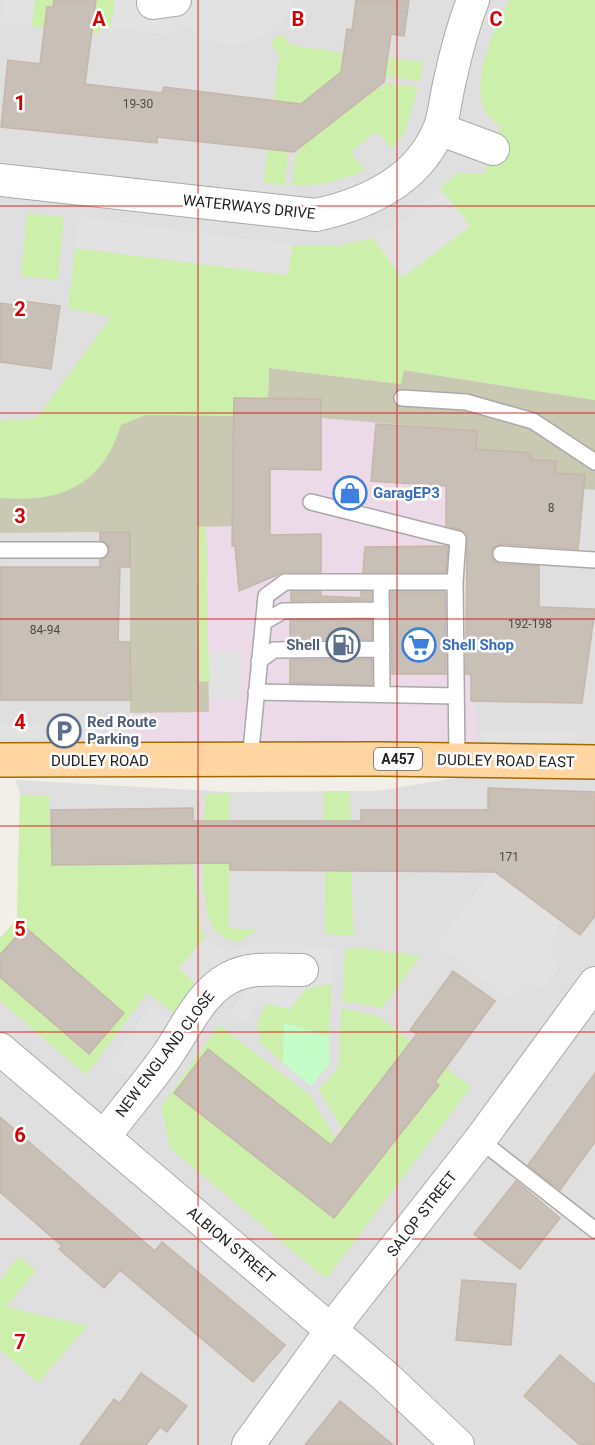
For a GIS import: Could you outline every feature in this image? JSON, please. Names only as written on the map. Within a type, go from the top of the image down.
[{"type":"main road","name":"DUDLEY ROAD","points":[[0,760],[201,761]]},
{"type":"main road","name":"DUDLEY ROAD EAST","points":[[201,761],[595,762]]},
{"type":"street","name":"WATERWAYS DRIVE","points":[[0,180],[316,215],[346,209],[401,179],[422,159],[439,129],[459,36],[473,0]]},
{"type":"street","points":[[439,129],[493,149]]},
{"type":"street","points":[[595,757],[595,762]]},
{"type":"street","name":"NEW ENGLAND CLOSE","points":[[104,1137],[166,1058],[203,1000],[217,985],[231,976],[252,970],[302,970]]},
{"type":"street","name":"SALOP STREET","points":[[248,1445],[332,1331],[480,1140],[595,983]]},
{"type":"street","name":"ALBION STREET","points":[[0,1050],[332,1331],[458,1445]]},
{"type":"lane","points":[[402,398],[466,402],[533,420],[595,462]]},
{"type":"lane","points":[[312,502],[458,538],[455,582],[457,760]]},
{"type":"lane","points":[[0,550],[100,550]]},
{"type":"lane","points":[[501,554],[595,560]]},
{"type":"lane","points":[[250,760],[266,596],[285,582],[455,582]]},
{"type":"lane","points":[[381,582],[382,694]]},
{"type":"lane","points":[[264,622],[283,611],[381,610]]},
{"type":"lane","points":[[259,661],[274,650],[382,649]]},
{"type":"lane","points":[[256,692],[456,696]]},
{"type":"lane","points":[[480,1140],[595,1230]]},
{"type":"shaded area","points":[[0,0],[595,0],[595,354],[112,316],[37,418],[0,421]]},
{"type":"shaded area","points":[[5,0],[35,0],[31,26],[1,21]]},
{"type":"shaded area","points":[[115,0],[295,0],[286,17],[269,33],[249,43],[226,45],[204,39],[182,23],[166,35],[111,27]]},
{"type":"shaded area","points":[[440,188],[470,226],[402,278],[373,238],[412,216]]},
{"type":"shaded area","points":[[79,217],[292,245],[288,275],[75,248]]},
{"type":"shaded area","points":[[112,316],[237,322],[232,526],[206,527],[209,712],[130,713],[130,532],[0,533],[0,421],[37,418]]},
{"type":"shaded area","points":[[236,341],[595,354],[595,490],[584,475],[555,473],[556,462],[531,460],[531,453],[514,452],[513,467],[494,545],[493,564],[473,564],[471,701],[477,714],[477,761],[133,761],[131,682],[209,681],[206,526],[232,526]]},
{"type":"shaded area","points":[[269,368],[401,384],[403,370],[595,400],[595,490],[583,489],[584,475],[555,473],[556,462],[531,460],[531,453],[514,452],[513,467],[475,464],[477,431],[321,418],[321,399],[268,398]]},
{"type":"shaded area","points":[[514,451],[531,453],[556,461],[584,475],[583,489],[595,490],[595,1445],[0,1445],[0,938],[17,919],[20,795],[16,780],[230,792],[377,791],[492,772],[477,761],[477,714],[471,701],[473,564],[494,545]]},
{"type":"shaded area","points":[[130,532],[130,713],[133,761],[0,760],[0,533]]},
{"type":"shaded area","points":[[209,651],[241,651],[241,700],[209,701]]},
{"type":"shaded area","name":"Red Route Parking","points":[[0,724],[127,724],[127,738],[0,738]]},
{"type":"shaded area","points":[[482,731],[577,731],[577,742],[482,742]]},
{"type":"shaded area","points":[[493,871],[562,921],[551,945],[554,960],[560,965],[544,988],[528,982],[508,998],[437,944]]},
{"type":"shaded area","points":[[206,937],[227,953],[256,943],[334,948],[332,983],[305,989],[290,1009],[266,1004],[258,999],[246,1022],[231,1013],[245,991],[240,974],[141,1088],[109,1066],[151,1005],[171,1020],[195,983],[179,968]]},
{"type":"green space","points":[[35,0],[54,0],[53,7],[46,7],[45,23],[51,24],[50,28],[31,26]]},
{"type":"green space","points":[[96,0],[115,0],[111,27],[103,27],[97,34],[92,34]]},
{"type":"green space","points":[[510,0],[595,0],[595,400],[404,370],[401,384],[269,368],[268,398],[234,398],[233,416],[146,415],[121,425],[103,463],[76,486],[42,497],[0,498],[0,421],[37,418],[111,317],[68,308],[75,248],[287,275],[292,245],[342,245],[373,238],[403,277],[469,226],[440,188],[457,173],[484,173],[501,126],[488,116],[482,102],[480,85],[488,48]]},
{"type":"green space","points":[[281,34],[291,45],[345,53],[343,71],[294,109],[273,106],[279,55],[270,43]]},
{"type":"green space","points":[[378,56],[423,62],[420,81],[385,76]]},
{"type":"green space","points":[[384,83],[418,87],[406,130],[392,149],[377,131],[351,152],[366,171],[323,184],[292,186],[296,153],[300,153],[301,144],[375,86],[383,87]]},
{"type":"green space","points":[[269,141],[284,142],[283,151],[288,152],[285,185],[263,183]]},
{"type":"green space","points":[[27,213],[64,217],[58,280],[21,276]]},
{"type":"green space","points":[[206,526],[209,681],[199,682],[197,527]]},
{"type":"green space","points":[[323,791],[350,791],[353,936],[326,934]]},
{"type":"green space","points":[[230,792],[229,928],[257,930],[238,942],[223,936],[212,925],[205,898],[204,881],[205,795]]},
{"type":"green space","points":[[20,795],[49,795],[52,865],[193,863],[201,930],[206,937],[179,968],[195,983],[174,1013],[147,993],[86,1075],[0,1001],[0,938],[17,919]]},
{"type":"green space","points":[[360,948],[420,956],[382,1008],[342,1001],[345,949]]},
{"type":"green space","points":[[332,983],[329,1036],[285,1024],[283,1063],[260,1043],[257,1022],[266,1004],[290,1009],[305,989]]},
{"type":"green space","points":[[341,1008],[378,1016],[471,1087],[326,1279],[170,1148],[161,1107],[219,1025],[310,1095],[336,1139],[330,1145],[208,1050],[174,1093],[334,1218],[400,1056],[343,1130],[319,1090],[339,1066]]},
{"type":"green space","points":[[284,1023],[329,1036],[329,1064],[311,1086],[283,1063]]},
{"type":"green space","points":[[19,1256],[36,1271],[6,1307],[87,1326],[38,1383],[2,1351],[0,1353],[0,1280]]},
{"type":"building","points":[[54,0],[96,0],[85,84],[162,93],[164,87],[301,104],[341,72],[347,29],[352,30],[356,0],[409,0],[404,36],[391,34],[384,82],[294,152],[157,137],[157,143],[1,127],[8,60],[40,64],[47,7],[53,7]]},
{"type":"building","points":[[15,300],[60,306],[51,369],[0,362],[0,303],[14,305]]},
{"type":"building","points":[[234,398],[321,399],[321,470],[270,469],[270,535],[321,534],[321,572],[284,572],[239,591],[235,546],[232,546]]},
{"type":"building","points":[[376,424],[477,431],[476,449],[531,453],[531,460],[556,461],[555,473],[585,475],[578,549],[501,544],[493,548],[491,554],[495,562],[500,564],[539,566],[539,607],[595,609],[582,703],[471,701],[471,674],[466,674],[467,536],[461,530],[446,526],[446,486],[371,481]]},
{"type":"building","points":[[100,532],[130,532],[130,567],[120,567],[118,642],[130,642],[131,700],[0,700],[0,567],[100,567],[100,560],[105,558],[110,551],[108,545],[100,540]]},
{"type":"building","points":[[448,546],[446,572],[363,572],[365,547]]},
{"type":"building","points":[[291,592],[321,592],[321,596],[361,598],[361,592],[371,592],[371,600],[291,601]]},
{"type":"building","name":"Shell Shop","points":[[391,592],[445,592],[446,674],[392,674]]},
{"type":"building","points":[[372,620],[372,639],[290,640],[290,621]]},
{"type":"building","points":[[372,659],[372,685],[290,683],[290,660]]},
{"type":"building","points":[[488,788],[595,792],[595,916],[580,935],[495,872],[230,870],[230,863],[52,865],[51,810],[193,808],[193,821],[361,821],[361,810],[488,810]]},
{"type":"building","points":[[25,927],[124,1013],[89,1054],[0,977],[0,955]]},
{"type":"building","points":[[453,971],[495,1001],[435,1082],[439,1085],[334,1218],[174,1093],[208,1049],[331,1145],[417,1034],[410,1030]]},
{"type":"building","points":[[595,1073],[595,1142],[560,1190],[528,1165]]},
{"type":"building","points":[[0,1117],[155,1251],[162,1242],[285,1345],[253,1382],[120,1270],[104,1288],[59,1249],[62,1246],[0,1192]]},
{"type":"building","points":[[516,1181],[560,1218],[520,1269],[474,1234]]},
{"type":"building","points":[[462,1280],[516,1284],[511,1345],[456,1340]]},
{"type":"building","points":[[560,1355],[595,1385],[595,1445],[580,1445],[524,1396]]},
{"type":"building","points":[[141,1373],[187,1406],[167,1432],[160,1427],[146,1445],[80,1445],[114,1399],[120,1403]]},
{"type":"building","points":[[340,1401],[393,1445],[305,1445]]},
{"type":"place","name":"GaragEP3","points":[[350,493]]},
{"type":"place","name":"Shell","points":[[343,645]]},
{"type":"place","name":"Shell Shop","points":[[419,645]]},
{"type":"place","name":"Red Route Parking","points":[[64,731]]}]
